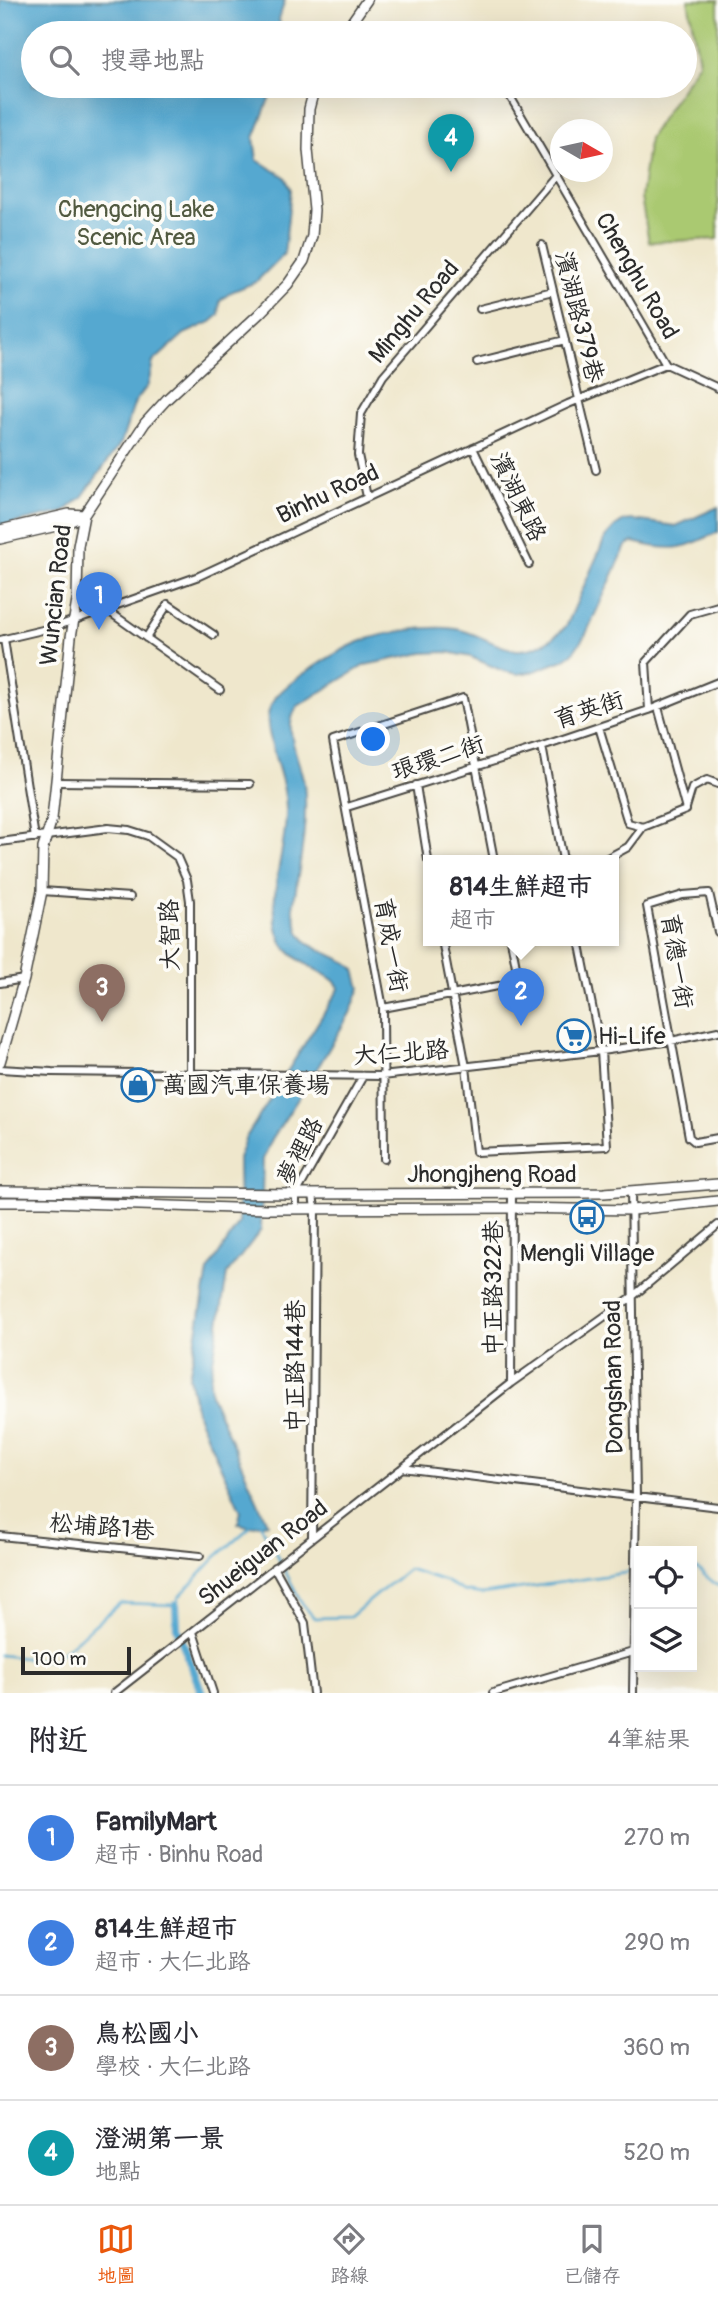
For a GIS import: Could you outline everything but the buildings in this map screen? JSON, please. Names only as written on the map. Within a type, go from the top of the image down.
[{"type":"main road","points":[[352,21],[367,0]]},
{"type":"main road","name":"Wuncian Road","points":[[0,1062],[24,979],[43,891],[41,838],[52,819],[77,601],[78,546],[84,515],[145,423],[167,399],[259,314],[288,284],[304,261],[312,236],[314,210],[308,150],[312,98]]},
{"type":"main road","points":[[0,530],[69,514],[84,515]]},
{"type":"main road","points":[[0,539],[65,524],[84,515]]},
{"type":"main road","name":"Jhongjheng Road","points":[[0,1191],[512,1193],[632,1191],[718,1184]]},
{"type":"main road","name":"Jhongjheng Road","points":[[0,1202],[267,1209],[632,1210],[718,1201]]},
{"type":"street","name":"Chenghu Road","points":[[512,98],[550,165]]},
{"type":"street","name":"Minghu Road","points":[[367,497],[358,455],[360,414],[383,376],[550,182]]},
{"type":"street","name":"Chenghu Road","points":[[560,182],[666,364],[718,388]]},
{"type":"street","name":"濱湖路379巷","points":[[542,245],[596,470]]},
{"type":"street","points":[[480,309],[553,291]]},
{"type":"street","points":[[477,362],[565,340]]},
{"type":"street","name":"Binhu Road","points":[[2,640],[74,620],[199,576],[580,399],[666,364]]},
{"type":"street","name":"濱湖東路","points":[[473,448],[529,564]]},
{"type":"street","points":[[146,638],[168,604],[214,635]]},
{"type":"street","points":[[649,710],[646,662],[690,614],[718,606]]},
{"type":"street","points":[[104,608],[220,690]]},
{"type":"street","points":[[2,640],[41,838]]},
{"type":"street","name":"育英街","points":[[562,855],[542,746],[658,707],[718,682]]},
{"type":"street","name":"育成一街","points":[[384,1159],[383,1008],[333,741],[463,698],[476,766]]},
{"type":"street","points":[[658,707],[685,810]]},
{"type":"street","points":[[599,727],[628,823],[643,827]]},
{"type":"street","name":"琅環二街","points":[[347,807],[542,746]]},
{"type":"street","points":[[476,766],[494,855]]},
{"type":"street","points":[[685,810],[692,788],[708,779],[718,784]]},
{"type":"street","points":[[56,782],[250,784]]},
{"type":"street","points":[[416,785],[427,855]]},
{"type":"street","points":[[613,855],[628,847],[643,827],[685,810]]},
{"type":"street","name":"大智路","points":[[0,842],[108,828],[129,830],[148,836],[177,857],[187,880],[190,901],[190,1074]]},
{"type":"street","points":[[43,891],[130,897]]},
{"type":"street","name":"育德一街","points":[[671,1041],[648,906],[683,895],[709,892],[718,932]]},
{"type":"street","points":[[443,946],[466,1067],[476,1152],[607,1146],[601,1051],[580,946]]},
{"type":"street","points":[[383,1008],[519,982],[512,946]]},
{"type":"street","points":[[0,984],[24,979]]},
{"type":"street","name":"大仁北路","points":[[0,1069],[382,1076],[601,1051],[718,1031]]},
{"type":"street","points":[[671,1041],[690,1139],[695,1142],[718,1138]]},
{"type":"street","name":"夢裡路","points":[[296,1209],[296,1194],[363,1076]]},
{"type":"street","name":"Dongshan Road","points":[[632,1191],[636,1497],[633,1652]]},
{"type":"street","name":"中正路322巷","points":[[511,1383],[512,1193]]},
{"type":"street","name":"中正路144巷","points":[[312,1538],[313,1194]]},
{"type":"street","points":[[632,1297],[718,1224]]},
{"type":"street","name":"Shueiguan Road","points":[[114,1693],[511,1383],[632,1297]]},
{"type":"street","points":[[402,1468],[718,1507]]},
{"type":"street","name":"松埔路1巷","points":[[0,1536],[200,1556]]},
{"type":"street","points":[[276,1565],[305,1623],[313,1693]]},
{"type":"street","points":[[191,1633],[213,1693]]},
{"type":"street","points":[[493,1693],[633,1652],[633,1693]]},
{"type":"green space","points":[[688,0],[718,0],[718,239],[649,242],[641,198],[649,138],[675,98],[697,98],[697,21],[692,21]]},
{"type":"water","name":"Chengcing Lake Scenic Area","points":[[0,0],[285,0],[279,21],[21,21],[21,98],[269,98],[254,138],[257,160],[285,177],[291,190],[284,254],[256,282],[231,292],[220,301],[219,315],[211,322],[184,334],[153,362],[148,385],[135,402],[121,443],[82,497],[64,512],[0,526]]},
{"type":"water","points":[[718,507],[718,532],[695,543],[677,548],[633,542],[626,546],[586,634],[572,654],[563,660],[535,671],[518,674],[503,671],[471,657],[448,652],[423,653],[365,665],[298,706],[293,715],[291,734],[304,784],[305,814],[293,909],[299,932],[308,944],[348,963],[355,970],[360,988],[350,1013],[272,1139],[263,1159],[261,1230],[227,1274],[210,1380],[211,1395],[267,1523],[249,1527],[238,1523],[241,1511],[198,1417],[189,1377],[208,1271],[239,1223],[238,1159],[245,1139],[339,989],[331,978],[304,963],[287,949],[276,925],[275,893],[285,829],[286,802],[268,725],[271,706],[289,685],[328,658],[362,641],[383,635],[408,630],[445,628],[471,633],[509,649],[524,650],[538,646],[557,635],[567,625],[605,538],[615,527],[624,521],[634,520],[676,526]]},
{"type":"waterway","points":[[260,1524],[302,1603],[314,1618],[350,1617],[408,1569],[445,1581],[463,1591],[482,1594],[634,1572]]},
{"type":"waterway","points":[[0,1655],[52,1661],[120,1603],[176,1605],[179,1597],[215,1558],[250,1527]]},
{"type":"waterway","points":[[697,1569],[718,1586]]},
{"type":"waterway","points":[[176,1605],[177,1628],[202,1693]]},
{"type":"place","name":"澄湖第一景","points":[[451,172]]},
{"type":"place","name":"FamilyMart","points":[[99,630]]},
{"type":"place","name":"鳥松國小","points":[[102,1022]]},
{"type":"place","name":"814生鮮超市","points":[[521,1026]]},
{"type":"place","name":"Hi-Life","points":[[574,1036]]},
{"type":"place","name":"萬國汽車保養場","points":[[138,1085]]},
{"type":"place","name":"Mengli Village","points":[[587,1217]]}]
